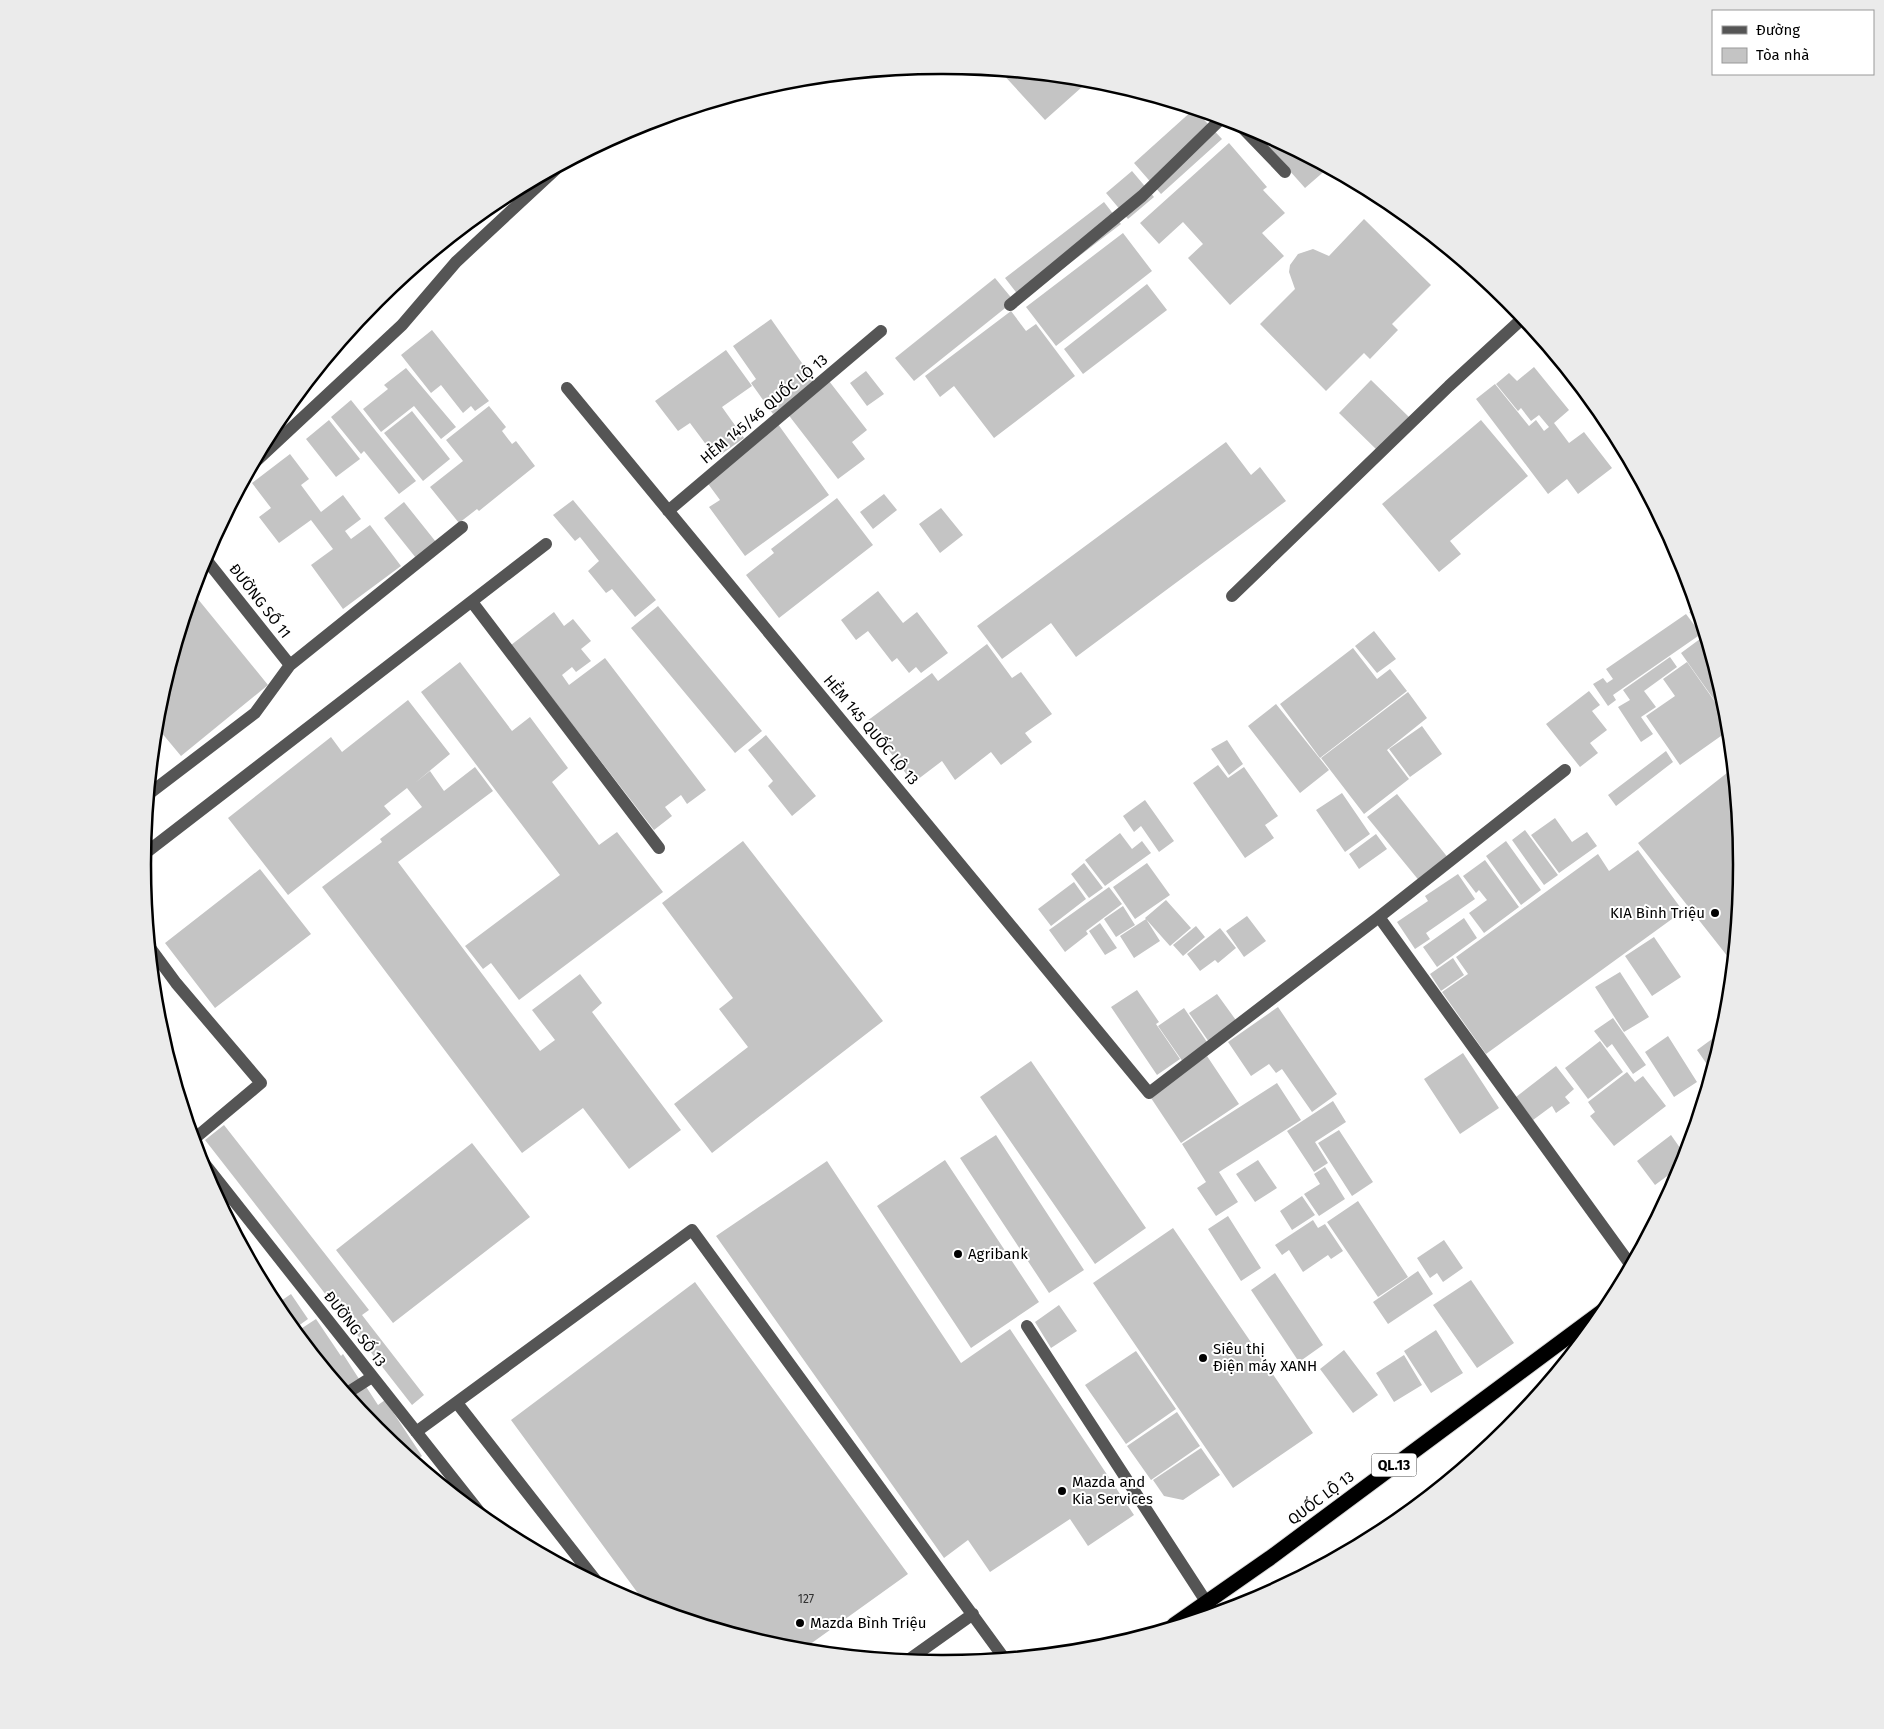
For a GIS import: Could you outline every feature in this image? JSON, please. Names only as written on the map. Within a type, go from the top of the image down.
[{"type":"highway","name":"QUỐC LỘ 13","points":[[1191,1614],[1584,1325]]},
{"type":"street","points":[[1010,305],[1142,196],[1216,123]]},
{"type":"street","points":[[1251,137],[1285,172]]},
{"type":"street","points":[[271,447],[402,325],[456,262],[539,185]]},
{"type":"street","points":[[1232,596],[1449,386],[1518,323]]},
{"type":"street","name":"HẺM 145/46 QUỐC LỘ 13","points":[[668,511],[881,331]]},
{"type":"street","name":"HẺM 145 QUỐC LỘ 13","points":[[567,388],[1149,1093],[1379,917]]},
{"type":"street","points":[[155,789],[256,712],[290,665],[462,527]]},
{"type":"street","points":[[152,848],[546,544]]},
{"type":"street","name":"ĐƯỜNG SỐ 11","points":[[210,565],[290,665]]},
{"type":"street","points":[[472,602],[659,848]]},
{"type":"street","points":[[1565,770],[1379,917],[1627,1260]]},
{"type":"street","points":[[157,958],[261,1083],[199,1135]]},
{"type":"street","name":"ĐƯỜNG SỐ 13","points":[[217,1179],[467,1496]]},
{"type":"street","points":[[416,1432],[692,1230],[1001,1653]]},
{"type":"street","points":[[1027,1326],[1207,1603]]},
{"type":"street","points":[[352,1391],[372,1377]]},
{"type":"street","points":[[457,1403],[590,1573]]},
{"type":"street","points":[[915,1654],[973,1614]]},
{"type":"building","points":[[1005,76],[1082,87],[1045,120]]},
{"type":"building","points":[[1189,114],[1203,119],[1222,139],[1161,194],[1134,163]]},
{"type":"building","points":[[1229,143],[1267,187],[1263,190],[1285,213],[1262,233],[1284,256],[1230,305],[1188,258],[1203,244],[1183,222],[1159,244],[1140,223]]},
{"type":"building","points":[[1265,143],[1323,172],[1305,188]]},
{"type":"building","points":[[1132,171],[1154,197],[1128,219],[1106,193]]},
{"type":"building","points":[[1104,202],[1121,224],[1022,300],[1005,278]]},
{"type":"building","points":[[1364,219],[1431,285],[1392,324],[1398,330],[1370,359],[1364,353],[1326,391],[1260,324],[1295,289],[1289,272],[1290,265],[1298,254],[1313,249],[1329,256]]},
{"type":"building","points":[[1123,233],[1152,271],[1056,346],[1026,307]]},
{"type":"building","points":[[995,278],[1014,301],[914,381],[895,358]]},
{"type":"building","points":[[1147,284],[1167,310],[1083,374],[1064,349]]},
{"type":"building","points":[[1011,311],[1026,331],[1036,324],[1075,376],[994,438],[954,386],[940,397],[925,376]]},
{"type":"building","points":[[771,319],[816,383],[773,414],[751,383],[756,379],[733,346]]},
{"type":"building","points":[[432,330],[489,401],[475,411],[471,406],[463,413],[441,385],[431,393],[401,355]]},
{"type":"building","points":[[726,350],[752,386],[722,407],[744,438],[716,458],[690,423],[678,431],[655,401]]},
{"type":"building","points":[[1534,367],[1569,410],[1554,423],[1569,443],[1584,432],[1612,468],[1578,494],[1567,479],[1548,494],[1476,399],[1495,384],[1529,426],[1536,420],[1544,431],[1549,427],[1539,415],[1531,421],[1521,408],[1518,411],[1496,384],[1509,373],[1517,381]]},
{"type":"building","points":[[406,368],[456,427],[441,439],[414,406],[381,432],[363,409],[388,389],[384,385]]},
{"type":"building","points":[[866,371],[884,394],[867,406],[850,383]]},
{"type":"building","points":[[1371,380],[1410,418],[1378,451],[1339,413]]},
{"type":"building","points":[[829,381],[867,430],[852,442],[865,459],[838,479],[787,413]]},
{"type":"building","points":[[351,400],[416,481],[399,494],[364,451],[361,454],[331,417]]},
{"type":"building","points":[[489,406],[506,427],[502,431],[512,444],[516,441],[535,466],[479,511],[477,509],[459,523],[430,487],[463,461],[446,440]]},
{"type":"building","points":[[412,411],[450,459],[423,481],[384,433]]},
{"type":"building","points":[[329,420],[360,459],[336,477],[306,439]]},
{"type":"building","points":[[775,420],[829,495],[745,556],[709,507],[720,500],[706,481]]},
{"type":"building","points":[[1481,420],[1528,476],[1450,541],[1461,554],[1439,572],[1382,504]]},
{"type":"building","points":[[1226,442],[1251,475],[1260,467],[1286,501],[1076,657],[1051,623],[1002,659],[977,626]]},
{"type":"building","points":[[290,454],[309,479],[301,485],[321,512],[343,495],[361,519],[345,531],[351,539],[370,525],[401,566],[343,609],[311,565],[333,549],[311,520],[279,543],[259,517],[271,508],[252,483]]},
{"type":"building","points":[[884,494],[897,510],[873,529],[860,512]]},
{"type":"building","points":[[837,498],[873,545],[779,618],[746,575],[774,553],[771,549]]},
{"type":"building","points":[[573,500],[656,600],[635,617],[612,589],[606,593],[588,571],[599,561],[580,537],[575,541],[553,515]]},
{"type":"building","points":[[404,502],[436,542],[416,558],[384,518]]},
{"type":"building","points":[[941,508],[963,535],[940,553],[919,524]]},
{"type":"building","points":[[878,591],[903,623],[917,612],[948,653],[921,673],[916,667],[909,673],[897,658],[892,662],[868,631],[856,640],[841,620]]},
{"type":"building","points":[[197,598],[268,685],[181,756],[162,734],[178,660]]},
{"type":"building","points":[[658,606],[762,731],[735,753],[631,628]]},
{"type":"building","points":[[554,612],[564,626],[573,619],[591,641],[581,649],[591,661],[576,672],[572,667],[562,675],[569,685],[605,658],[706,790],[687,804],[681,795],[665,807],[672,816],[654,830],[511,645]]},
{"type":"building","points":[[1686,614],[1696,628],[1699,636],[1613,695],[1616,700],[1608,706],[1593,684],[1603,678],[1607,683],[1613,679],[1606,669]]},
{"type":"building","points":[[1374,631],[1396,659],[1377,673],[1355,646]]},
{"type":"building","points":[[1700,639],[1716,703],[1681,653]]},
{"type":"building","points":[[987,644],[1012,678],[1021,672],[1052,714],[1025,733],[1032,742],[1001,765],[991,752],[955,780],[942,761],[913,783],[867,721],[932,673],[938,681]]},
{"type":"building","points":[[1353,648],[1377,679],[1390,669],[1407,691],[1320,758],[1280,704]]},
{"type":"building","points":[[1670,657],[1677,667],[1644,691],[1656,707],[1641,717],[1653,734],[1641,742],[1618,707],[1630,700],[1623,690]]},
{"type":"building","points":[[460,662],[512,731],[530,717],[568,768],[552,782],[599,845],[617,832],[663,892],[519,1000],[491,963],[483,969],[465,946],[560,875],[421,692]]},
{"type":"building","points":[[1687,662],[1717,704],[1718,710],[1722,735],[1680,765],[1646,716],[1675,696],[1663,679]]},
{"type":"building","points":[[1589,691],[1600,705],[1592,711],[1607,730],[1590,743],[1598,753],[1580,767],[1546,724]]},
{"type":"building","points":[[1408,692],[1427,718],[1387,750],[1409,779],[1364,814],[1321,758]]},
{"type":"building","points":[[408,700],[450,754],[415,783],[430,771],[444,791],[475,767],[493,791],[398,862],[540,1051],[555,1040],[532,1010],[580,974],[602,1003],[592,1012],[681,1130],[629,1169],[583,1108],[522,1153],[322,887],[382,842],[380,839],[422,807],[407,788],[384,806],[391,814],[288,895],[228,818],[331,737],[342,752]]},
{"type":"building","points":[[1276,704],[1329,770],[1300,793],[1248,726]]},
{"type":"building","points":[[1422,726],[1442,754],[1410,777],[1389,749]]},
{"type":"building","points":[[766,735],[816,796],[792,816],[768,786],[773,781],[748,750]]},
{"type":"building","points":[[1227,740],[1243,764],[1229,775],[1211,749]]},
{"type":"building","points":[[1666,751],[1673,762],[1616,806],[1608,795]]},
{"type":"building","points":[[1218,765],[1228,778],[1244,767],[1278,816],[1265,825],[1274,838],[1245,858],[1193,783]]},
{"type":"building","name":"KIA Bình Triệu","points":[[1727,773],[1733,864],[1727,956],[1638,843]]},
{"type":"building","points":[[1342,793],[1370,834],[1345,852],[1316,810]]},
{"type":"building","points":[[1397,794],[1449,859],[1421,883],[1367,817]]},
{"type":"building","points":[[1145,800],[1174,841],[1159,852],[1141,826],[1134,832],[1123,816]]},
{"type":"building","points":[[1555,818],[1572,842],[1587,832],[1597,846],[1559,873],[1531,835]]},
{"type":"building","points":[[1525,830],[1558,875],[1544,885],[1512,840]]},
{"type":"building","points":[[1120,833],[1132,849],[1142,841],[1151,853],[1105,886],[1085,860]]},
{"type":"building","points":[[1376,834],[1387,849],[1359,869],[1349,854]]},
{"type":"building","points":[[743,841],[883,1021],[712,1153],[674,1104],[748,1047],[719,1009],[733,998],[662,903]]},
{"type":"building","points":[[1506,841],[1541,890],[1521,905],[1486,856]]},
{"type":"building","points":[[1638,850],[1683,911],[1486,1054],[1442,992],[1468,974],[1456,957],[1598,854],[1609,871]]},
{"type":"building","points":[[1485,860],[1519,907],[1484,933],[1469,913],[1487,900],[1479,890],[1476,893],[1463,876]]},
{"type":"building","points":[[1084,863],[1103,888],[1089,898],[1071,874]]},
{"type":"building","points":[[1147,863],[1170,895],[1135,919],[1113,887]]},
{"type":"building","points":[[260,869],[311,934],[215,1008],[165,943]]},
{"type":"building","points":[[1458,874],[1475,899],[1426,933],[1430,939],[1415,949],[1397,922],[1428,901],[1425,896]]},
{"type":"building","points":[[1074,882],[1086,899],[1051,926],[1038,909]]},
{"type":"building","points":[[1109,887],[1122,904],[1086,931],[1088,934],[1065,952],[1049,930]]},
{"type":"building","points":[[1166,900],[1191,928],[1170,946],[1145,918]]},
{"type":"building","points":[[1123,906],[1135,925],[1116,937],[1104,919]]},
{"type":"building","points":[[1247,916],[1266,941],[1244,957],[1226,931]]},
{"type":"building","points":[[1464,918],[1477,938],[1437,967],[1423,947]]},
{"type":"building","points":[[1146,919],[1160,941],[1134,958],[1120,936]]},
{"type":"building","points":[[1100,923],[1117,948],[1105,955],[1089,931]]},
{"type":"building","points":[[1196,926],[1205,937],[1183,956],[1173,945]]},
{"type":"building","points":[[1220,928],[1236,948],[1218,963],[1215,960],[1200,971],[1187,954]]},
{"type":"building","points":[[1654,937],[1681,977],[1652,996],[1625,956]]},
{"type":"building","points":[[1453,958],[1464,975],[1441,991],[1430,974]]},
{"type":"building","points":[[1620,972],[1649,1017],[1624,1032],[1595,987]]},
{"type":"building","points":[[1137,990],[1159,1022],[1156,1024],[1180,1059],[1157,1075],[1111,1007]]},
{"type":"building","points":[[1217,994],[1238,1023],[1209,1042],[1189,1013]]},
{"type":"building","points":[[1278,1007],[1337,1094],[1312,1112],[1282,1069],[1276,1073],[1269,1064],[1251,1076],[1228,1042]]},
{"type":"building","points":[[1184,1008],[1209,1045],[1183,1062],[1158,1026]]},
{"type":"building","points":[[1613,1018],[1646,1065],[1633,1074],[1612,1044],[1607,1048],[1594,1031]]},
{"type":"building","points":[[1668,1036],[1697,1082],[1674,1097],[1645,1052]]},
{"type":"building","points":[[1713,1038],[1707,1064],[1697,1050]]},
{"type":"building","points":[[1600,1041],[1623,1072],[1588,1099],[1565,1068]]},
{"type":"building","points":[[1463,1053],[1499,1108],[1460,1134],[1424,1079]]},
{"type":"building","points":[[1207,1056],[1239,1104],[1181,1143],[1149,1095]]},
{"type":"building","points":[[1031,1061],[1146,1228],[1095,1264],[980,1097]]},
{"type":"building","points":[[1556,1066],[1574,1089],[1565,1097],[1570,1103],[1556,1113],[1552,1106],[1533,1120],[1516,1097]]},
{"type":"building","points":[[1627,1072],[1635,1082],[1643,1076],[1666,1106],[1614,1146],[1590,1116],[1595,1112],[1588,1102]]},
{"type":"building","points":[[1277,1083],[1301,1120],[1219,1172],[1238,1202],[1216,1216],[1197,1188],[1206,1182],[1182,1144]]},
{"type":"building","points":[[1333,1101],[1346,1122],[1315,1142],[1328,1163],[1314,1172],[1287,1131]]},
{"type":"building","points":[[224,1125],[369,1310],[362,1315],[424,1395],[412,1405],[205,1140]]},
{"type":"building","points":[[1339,1130],[1373,1182],[1352,1196],[1318,1143]]},
{"type":"building","points":[[996,1135],[1084,1270],[1049,1293],[960,1158]]},
{"type":"building","points":[[1671,1135],[1680,1148],[1670,1174],[1655,1185],[1637,1161]]},
{"type":"building","points":[[472,1143],[530,1217],[393,1323],[336,1250]]},
{"type":"building","name":"Agribank","points":[[945,1160],[1039,1302],[971,1348],[877,1206]]},
{"type":"building","points":[[1258,1160],[1277,1188],[1255,1202],[1236,1174]]},
{"type":"building","points":[[827,1161],[961,1363],[1010,1329],[1134,1515],[1088,1546],[1070,1519],[990,1572],[968,1540],[944,1558],[716,1236]]},
{"type":"building","points":[[1325,1167],[1345,1199],[1319,1216],[1304,1194],[1320,1184],[1314,1174]]},
{"type":"building","points":[[1302,1196],[1315,1215],[1292,1230],[1280,1211]]},
{"type":"building","points":[[1358,1201],[1408,1277],[1378,1297],[1327,1222]]},
{"type":"building","points":[[1228,1216],[1261,1268],[1241,1281],[1208,1229]]},
{"type":"building","points":[[1313,1220],[1318,1228],[1325,1224],[1343,1251],[1331,1259],[1328,1255],[1303,1272],[1289,1250],[1282,1255],[1275,1245]]},
{"type":"building","name":"Siêu thị Điện máy XANH","points":[[1173,1228],[1313,1433],[1233,1488],[1093,1283]]},
{"type":"building","points":[[1444,1240],[1463,1268],[1443,1282],[1437,1273],[1430,1278],[1417,1258]]},
{"type":"building","points":[[1418,1271],[1433,1294],[1388,1324],[1373,1302]]},
{"type":"building","points":[[1275,1273],[1323,1345],[1299,1362],[1251,1290]]},
{"type":"building","points":[[1471,1280],[1514,1343],[1477,1368],[1433,1305]]},
{"type":"building","points":[[695,1282],[908,1574],[811,1644],[737,1628],[639,1595],[511,1420]]},
{"type":"building","points":[[291,1294],[308,1319],[300,1325],[282,1300]]},
{"type":"building","points":[[1059,1305],[1077,1331],[1051,1348],[1035,1322]]},
{"type":"building","points":[[316,1319],[341,1356],[343,1354],[361,1382],[350,1389],[302,1328]]},
{"type":"building","points":[[1436,1330],[1463,1373],[1431,1393],[1404,1351]]},
{"type":"building","points":[[1344,1350],[1378,1395],[1353,1413],[1320,1369]]},
{"type":"building","points":[[1136,1351],[1176,1409],[1126,1444],[1085,1385]]},
{"type":"building","points":[[1404,1355],[1422,1385],[1394,1402],[1376,1373]]},
{"type":"building","points":[[365,1385],[378,1405],[385,1400],[422,1456],[420,1458],[383,1424],[354,1393]]},
{"type":"building","points":[[1177,1412],[1200,1446],[1151,1480],[1127,1446]]},
{"type":"building","points":[[1201,1448],[1220,1475],[1183,1500],[1164,1496],[1153,1480]]},
{"type":"place","name":"KIA Bình Triệu","points":[[1715,913]]},
{"type":"place","name":"Agribank","points":[[958,1254]]},
{"type":"place","name":"Siêu thị Điện máy XANH","points":[[1203,1358]]},
{"type":"place","name":"Mazda and Kia Services","points":[[1062,1491]]},
{"type":"place","name":"Mazda Bình Triệu","points":[[800,1623]]}]
